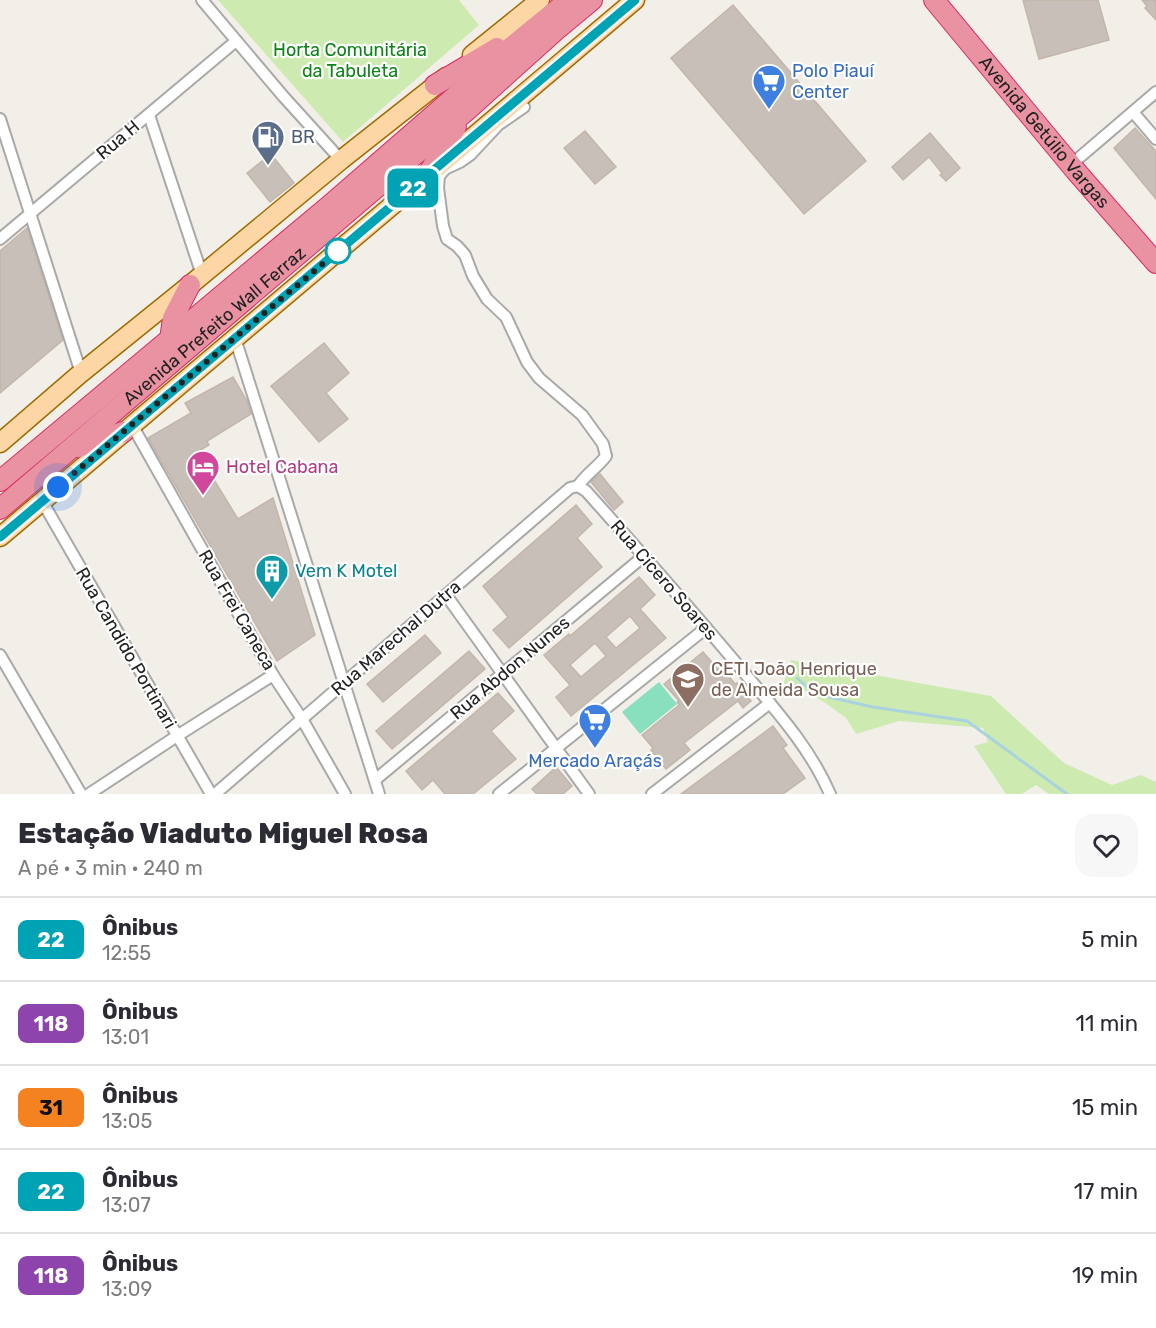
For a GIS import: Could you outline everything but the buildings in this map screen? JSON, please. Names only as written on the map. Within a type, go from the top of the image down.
[{"type":"highway","name":"Avenida Prefeito Wall Ferraz","points":[[0,509],[465,112],[552,24],[569,0]]},
{"type":"highway","name":"Avenida Prefeito Wall Ferraz","points":[[0,481],[329,206],[520,40],[592,0]]},
{"type":"highway","points":[[435,86],[552,24],[598,9],[608,0]]},
{"type":"highway","name":"Avenida Getúlio Vargas","points":[[934,0],[1075,170],[1156,263]]},
{"type":"highway","name":"Avenida Getúlio Vargas","points":[[945,0],[1156,247]]},
{"type":"highway","points":[[438,169],[465,112]]},
{"type":"highway","points":[[170,340],[173,318],[196,280]]},
{"type":"highway","points":[[70,449],[127,428]]},
{"type":"main road","points":[[0,443],[81,373],[340,160],[540,0]]},
{"type":"main road","name":"Avenida Prefeito Wall Ferraz","points":[[0,537],[438,169],[635,0]]},
{"type":"street","points":[[202,0],[340,160]]},
{"type":"street","name":"Rua H","points":[[0,239],[236,41]]},
{"type":"street","points":[[1080,157],[1156,92]]},
{"type":"street","points":[[438,169],[460,162],[470,155],[498,125],[524,107]]},
{"type":"street","points":[[1132,112],[1156,139]]},
{"type":"street","points":[[148,115],[196,280]]},
{"type":"street","points":[[0,119],[81,373]]},
{"type":"street","name":"Rua Marechal Dutra","points":[[213,794],[570,488],[579,486],[585,476],[606,456],[603,444],[582,415],[539,378],[527,362],[506,317],[487,298],[473,276],[465,255],[447,239],[438,188],[440,176],[438,169]]},
{"type":"street","points":[[235,338],[379,794]]},
{"type":"street","name":"Rua Frei Caneca","points":[[127,428],[345,794]]},
{"type":"street","name":"Rua Cícero Soares","points":[[579,486],[644,556],[770,703],[812,757],[827,793]]},
{"type":"street","name":"Rua Candido Portinari","points":[[42,501],[177,736],[213,794]]},
{"type":"street","name":"Rua Abdon Nunes","points":[[375,780],[644,556]]},
{"type":"street","points":[[446,595],[589,794]]},
{"type":"street","points":[[499,794],[706,628]]},
{"type":"street","points":[[0,655],[81,794]]},
{"type":"street","points":[[89,794],[273,675]]},
{"type":"street","points":[[652,794],[770,703]]},
{"type":"green space","name":"Horta Comunitária da Tabuleta","points":[[218,0],[459,0],[479,25],[343,142]]},
{"type":"green space","points":[[791,660],[991,696],[1064,763],[1112,785],[1141,775],[1156,782],[1156,794],[1049,794],[1036,785],[1022,794],[1006,794],[974,746],[988,742],[983,728],[899,721],[856,734],[846,718],[824,702],[805,691],[783,685]]},
{"type":"green space","points":[[659,682],[677,704],[640,734],[622,712]]},
{"type":"waterway","points":[[797,678],[815,694],[873,707],[967,721],[1067,794]]},
{"type":"bus line","name":"22","points":[[0,537],[635,0]]},
{"type":"place","name":"Polo Piauí Center","points":[[769,110]]},
{"type":"place","name":"BR","points":[[268,166]]},
{"type":"place","name":"Hotel Cabana","points":[[203,496]]},
{"type":"place","name":"Vem K Motel","points":[[272,600]]},
{"type":"place","name":"CETI João Henrique de Almeida Sousa","points":[[688,708]]},
{"type":"place","name":"Mercado Araçás","points":[[595,749]]},
{"type":"route","points":[[58,487],[338,251]]}]
